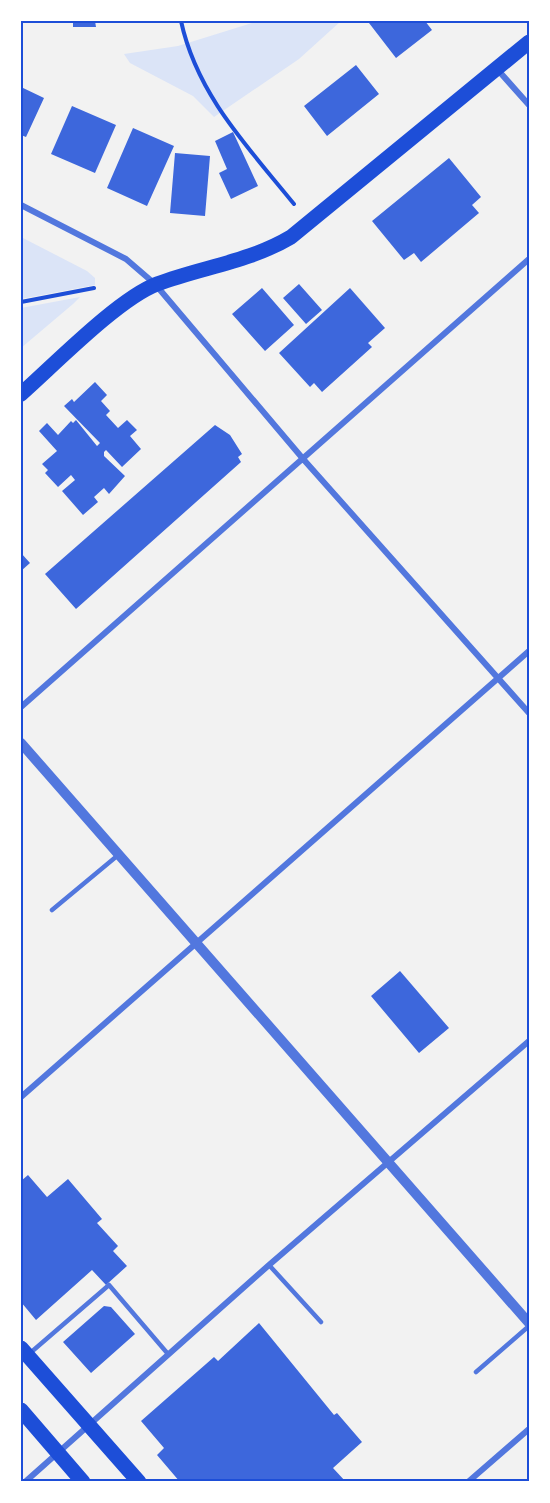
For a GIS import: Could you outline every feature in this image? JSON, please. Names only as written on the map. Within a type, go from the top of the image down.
[{"type":"main road","points":[[21,394],[117,310],[155,285],[250,257],[291,237],[529,42]]},
{"type":"main road","points":[[24,1352],[139,1482]]},
{"type":"main road","points":[[21,1410],[83,1482]]},
{"type":"street","points":[[497,69],[529,105]]},
{"type":"street","points":[[21,205],[126,259],[155,285],[304,460],[529,713]]},
{"type":"street","points":[[21,707],[304,460],[529,259]]},
{"type":"street","points":[[21,1097],[529,651]]},
{"type":"street","points":[[21,743],[529,1324]]},
{"type":"street","points":[[25,1482],[269,1265],[529,1041]]},
{"type":"street","points":[[468,1482],[529,1429]]},
{"type":"lane","points":[[52,910],[120,854]]},
{"type":"lane","points":[[269,1265],[321,1322]]},
{"type":"lane","points":[[24,1352],[109,1285],[168,1354]]},
{"type":"lane","points":[[476,1372],[529,1324]]},
{"type":"path","points":[[181,21],[186,44],[220,113],[294,204]]},
{"type":"path","points":[[21,302],[94,288]]},
{"type":"shaded area","points":[[258,21],[341,21],[299,59],[214,117],[193,96],[130,63],[124,54],[178,46]]},
{"type":"shaded area","points":[[21,237],[87,271],[95,278],[95,285],[21,299]]},
{"type":"shaded area","points":[[80,297],[73,304],[21,348],[21,308]]},
{"type":"building","points":[[73,21],[95,21],[96,27],[73,27]]},
{"type":"building","points":[[371,21],[425,21],[432,30],[396,58],[369,23]]},
{"type":"building","points":[[356,65],[379,94],[327,136],[304,106]]},
{"type":"building","points":[[21,87],[44,98],[26,137],[21,135]]},
{"type":"building","points":[[72,106],[116,125],[95,173],[51,154]]},
{"type":"building","points":[[133,128],[174,146],[147,206],[107,188]]},
{"type":"building","points":[[233,132],[258,186],[231,199],[219,173],[227,169],[215,141]]},
{"type":"building","points":[[175,153],[210,156],[205,216],[170,213]]},
{"type":"building","points":[[449,158],[481,197],[472,205],[479,213],[421,262],[414,253],[404,260],[372,221]]},
{"type":"building","points":[[299,284],[322,310],[306,324],[283,298]]},
{"type":"building","points":[[262,288],[294,325],[265,351],[232,314]]},
{"type":"building","points":[[350,288],[385,328],[368,343],[372,347],[322,392],[314,383],[310,387],[279,353]]},
{"type":"building","points":[[95,382],[107,395],[101,401],[110,411],[106,415],[118,428],[127,420],[137,430],[130,436],[141,449],[122,467],[106,450],[104,452],[104,456],[125,476],[109,494],[104,488],[94,497],[98,502],[83,515],[62,491],[75,480],[71,475],[58,487],[45,473],[48,470],[42,464],[57,451],[39,431],[47,423],[58,435],[71,421],[73,423],[76,420],[97,446],[100,443],[64,406],[72,399],[74,402]]},
{"type":"building","points":[[215,425],[230,435],[242,454],[238,457],[241,462],[76,609],[45,574]]},
{"type":"building","points":[[21,553],[30,563],[21,571]]},
{"type":"building","points":[[400,971],[449,1028],[419,1053],[371,996]]},
{"type":"building","points":[[28,1175],[47,1197],[68,1179],[102,1219],[97,1223],[118,1246],[113,1251],[127,1266],[106,1285],[92,1270],[36,1320],[21,1302],[21,1181]]},
{"type":"building","points":[[104,1306],[111,1307],[135,1334],[91,1373],[63,1342]]},
{"type":"building","points":[[259,1323],[334,1415],[337,1413],[362,1442],[333,1468],[346,1482],[180,1482],[157,1455],[164,1448],[141,1421],[214,1357],[218,1361]]}]
